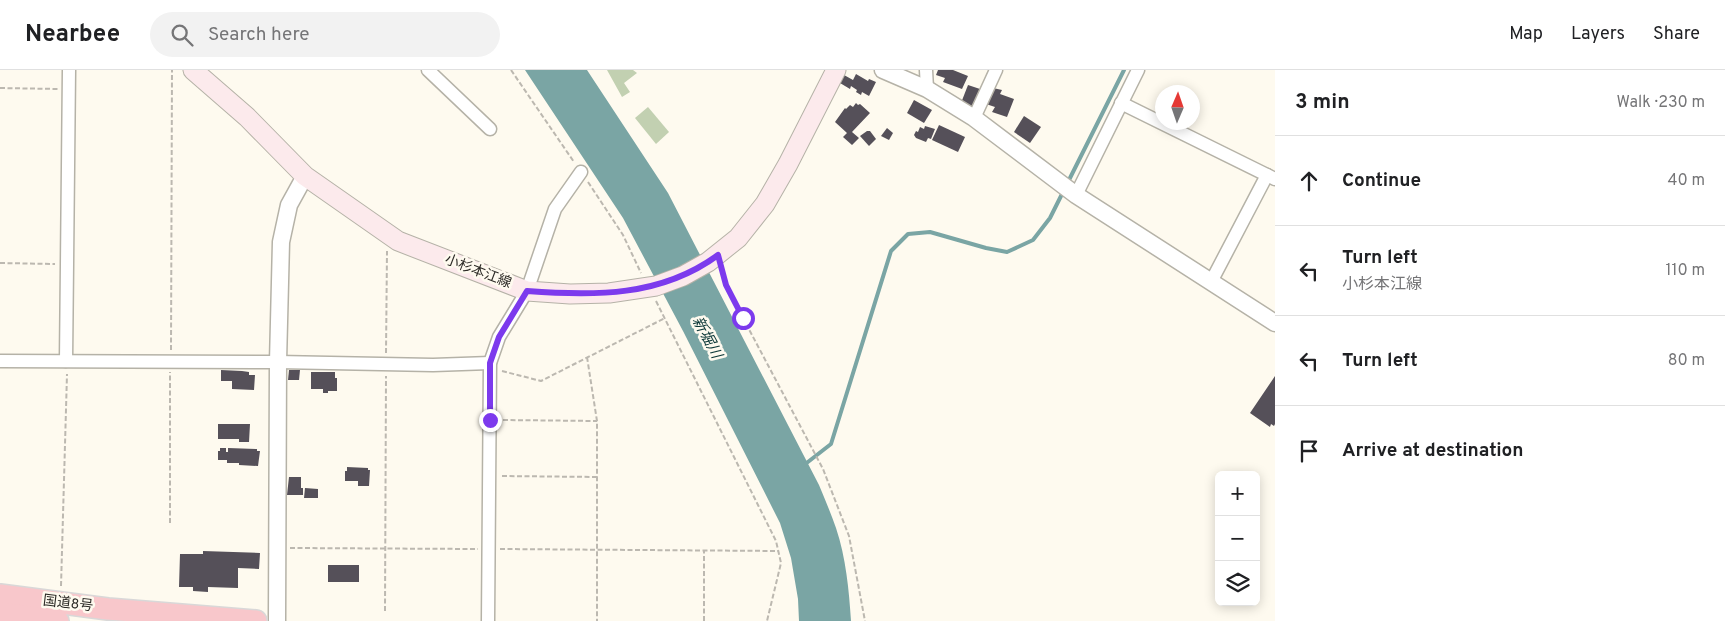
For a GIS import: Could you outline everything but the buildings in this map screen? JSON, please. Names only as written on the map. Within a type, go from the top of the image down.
[{"type":"highway","name":"国道8号","points":[[0,596],[59,612]]},
{"type":"highway","name":"国道8号","points":[[0,614],[108,609],[256,621]]},
{"type":"main road","name":"小杉本江線","points":[[193,70],[246,117],[305,176],[398,241],[527,291],[570,294],[652,287],[683,276],[713,259],[738,238],[765,204],[788,164],[836,70]]},
{"type":"street","points":[[67,361],[68,70]]},
{"type":"street","points":[[428,70],[490,129]]},
{"type":"street","points":[[884,70],[928,89],[974,118],[1076,195],[1275,323]]},
{"type":"street","points":[[926,70],[928,89]]},
{"type":"street","points":[[974,118],[996,70]]},
{"type":"street","points":[[1076,195],[1138,70]]},
{"type":"street","points":[[1121,103],[1271,177],[1211,282]]},
{"type":"street","points":[[488,621],[490,365],[499,337],[527,291],[555,209],[581,172]]},
{"type":"street","points":[[277,621],[278,362],[281,242],[289,205],[305,176]]},
{"type":"street","points":[[0,361],[490,365]]},
{"type":"path","points":[[170,523],[172,70]]},
{"type":"path","points":[[511,70],[623,235],[652,287],[665,318],[776,541],[781,563],[767,621]]},
{"type":"path","points":[[0,88],[68,89]]},
{"type":"path","points":[[385,611],[387,233]]},
{"type":"path","points":[[713,259],[823,469],[849,536],[865,621]]},
{"type":"path","points":[[0,263],[67,264]]},
{"type":"path","points":[[490,365],[540,381],[665,318]]},
{"type":"path","points":[[587,357],[597,421],[596,621]]},
{"type":"path","points":[[59,612],[67,361]]},
{"type":"path","points":[[490,420],[597,421]]},
{"type":"path","points":[[490,476],[597,477]]},
{"type":"path","points":[[278,548],[778,551]]},
{"type":"path","points":[[704,550],[704,621]]},
{"type":"green space","points":[[607,70],[633,70],[637,73],[624,83],[630,92],[622,97]]},
{"type":"green space","points":[[648,107],[669,132],[656,144],[635,118]]},
{"type":"water","name":"新堀川","points":[[525,70],[587,70],[668,193],[819,485],[836,528],[845,562],[851,621],[799,621],[798,599],[791,558],[780,523],[683,331],[623,218]]},
{"type":"waterway","points":[[1067,184],[1124,70]]},
{"type":"waterway","points":[[804,465],[831,444],[891,251],[908,234],[930,232],[1007,252],[1033,240],[1050,218],[1064,190]]},
{"type":"route","points":[[490,420],[490,363],[499,337],[527,291],[570,294],[648,288],[683,276],[718,255],[726,285],[743,318]]}]
